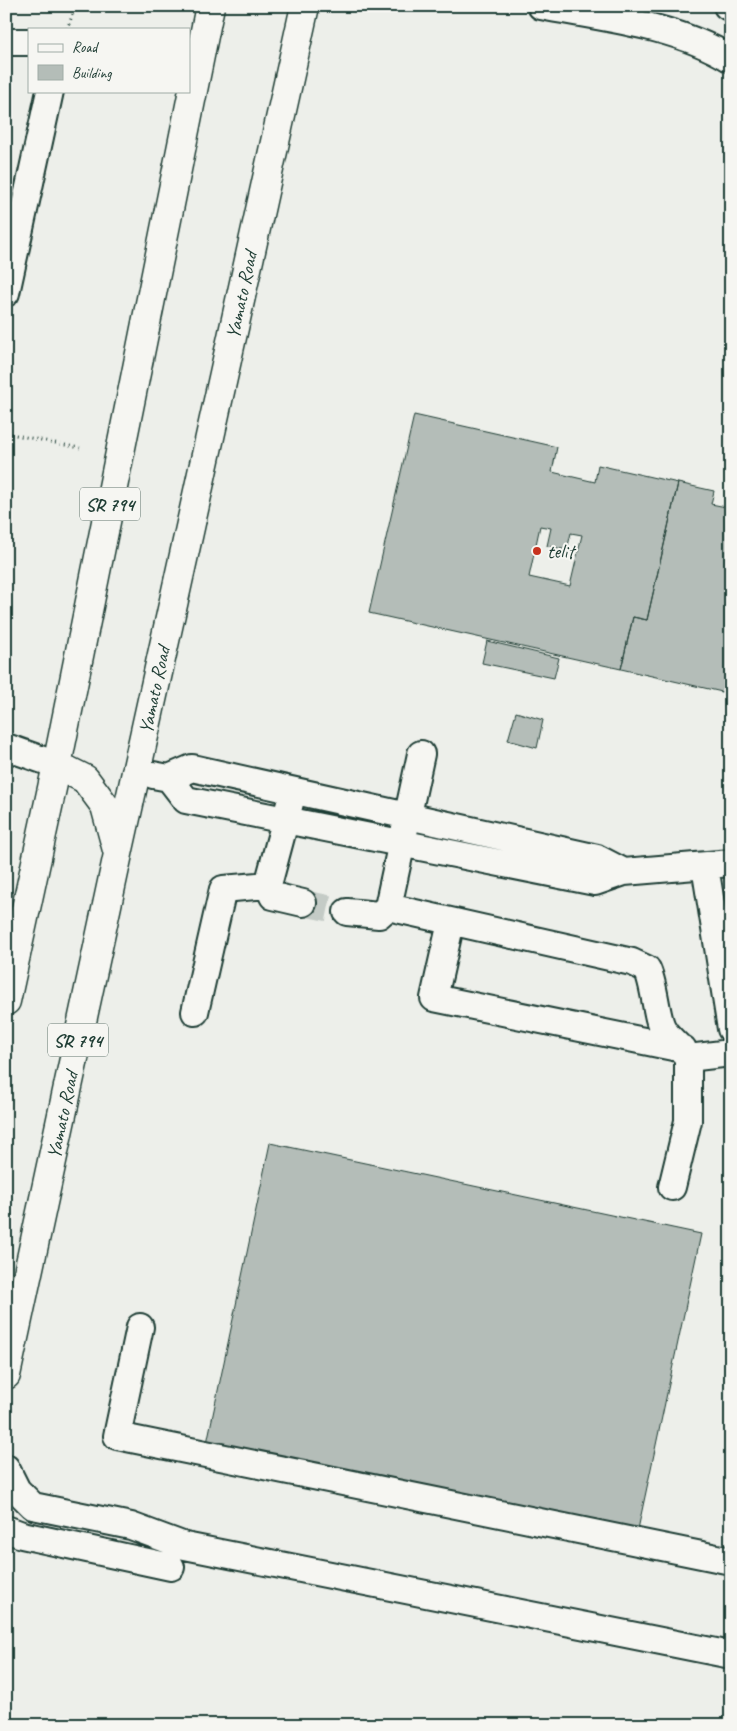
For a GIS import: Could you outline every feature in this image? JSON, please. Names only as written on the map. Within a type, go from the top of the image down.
[{"type":"main road","name":"SR 794","points":[[6,1000],[58,765],[210,6]]},
{"type":"main road","name":"Yamato Road","points":[[6,1375],[136,771],[305,6]]},
{"type":"main road","points":[[58,765],[85,779],[105,806],[118,854]]},
{"type":"street","points":[[541,6],[619,20],[668,32],[731,59]]},
{"type":"street","points":[[727,6],[731,8]]},
{"type":"street","points":[[6,42],[28,42]]},
{"type":"street","points":[[6,293],[50,92]]},
{"type":"street","points":[[6,747],[58,765]]},
{"type":"street","points":[[347,912],[379,914],[388,907],[421,754]]},
{"type":"street","points":[[136,771],[169,778],[192,768],[597,858],[624,872]]},
{"type":"street","points":[[169,778],[186,800],[595,882],[624,872],[718,864],[731,1029]]},
{"type":"street","points":[[293,790],[268,885],[273,896],[303,903]]},
{"type":"street","points":[[195,1012],[224,889],[268,885]]},
{"type":"street","points":[[388,907],[632,962],[647,969],[652,980],[662,1028],[685,1054],[688,1121],[672,1187]]},
{"type":"street","points":[[451,922],[434,998],[685,1054],[731,1053]]},
{"type":"street","points":[[140,1327],[117,1436],[731,1561]]},
{"type":"street","points":[[6,1468],[18,1490],[33,1506],[131,1526],[185,1546],[731,1655]]},
{"type":"street","points":[[6,1529],[22,1535],[171,1567]]},
{"type":"path","points":[[67,28],[76,6]]},
{"type":"path","points":[[6,432],[80,448]]},
{"type":"building","points":[[414,415],[557,447],[552,472],[595,482],[598,465],[678,483],[647,620],[633,617],[621,669],[369,613]],"holes":[[[540,526],[551,528],[547,546],[567,550],[571,533],[582,535],[570,586],[529,577]]]},
{"type":"building","points":[[678,483],[714,491],[711,504],[731,508],[731,694],[621,669],[633,617],[647,620]]},
{"type":"building","points":[[487,641],[559,658],[554,678],[482,663]]},
{"type":"building","points":[[516,712],[543,720],[537,748],[508,740]]},
{"type":"building","points":[[270,1143],[701,1234],[637,1534],[207,1443]]},
{"type":"tunnel","points":[[303,903],[347,912]]},
{"type":"place","name":"telit","points":[[537,551]]}]
